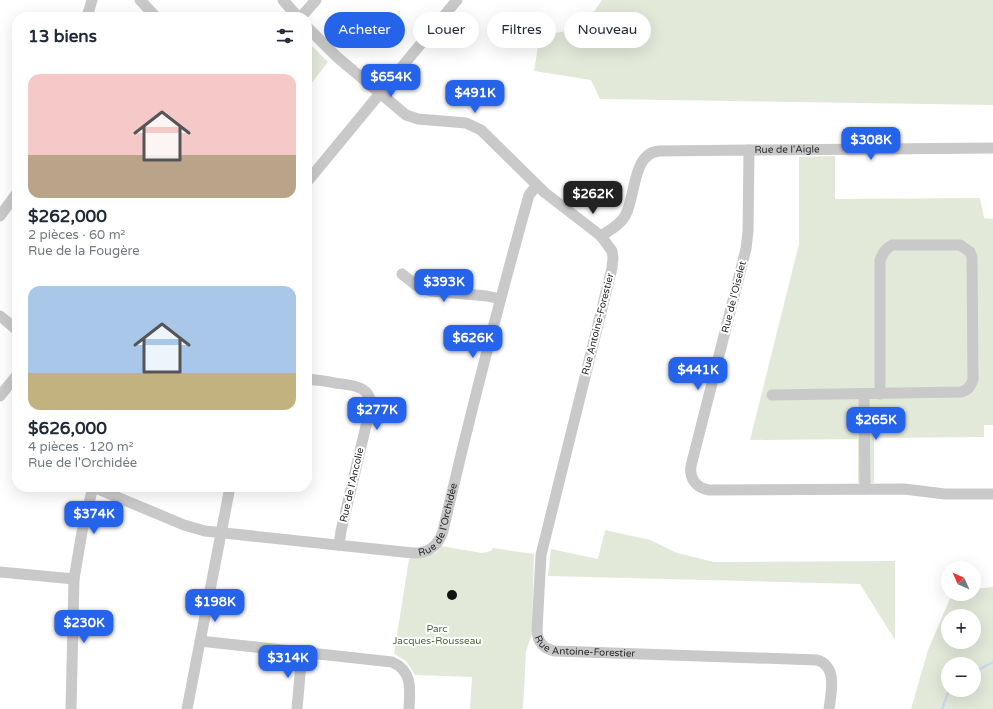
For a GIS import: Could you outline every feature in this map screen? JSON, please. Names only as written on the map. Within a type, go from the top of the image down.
[{"type":"street","points":[[88,12],[92,0]]},
{"type":"street","points":[[140,0],[151,12]]},
{"type":"street","points":[[283,0],[295,12]]},
{"type":"street","points":[[305,12],[316,0]]},
{"type":"street","points":[[312,176],[457,0]]},
{"type":"street","points":[[312,31],[337,57],[412,118],[466,123],[477,128],[562,207],[601,236],[619,223],[626,215],[642,162],[650,153],[659,150],[749,150]]},
{"type":"street","name":"Rue de l'Aigle","points":[[749,150],[993,148]]},
{"type":"street","name":"Rue de l'Oiselet","points":[[749,150],[747,243],[691,466],[690,472],[692,478],[698,486],[709,490],[909,489],[949,494],[993,494]]},
{"type":"street","name":"Rue de l'Orchidée","points":[[105,492],[197,529],[221,533],[417,553],[427,551],[439,541],[443,531],[500,299],[529,195],[537,185]]},
{"type":"street","points":[[0,216],[12,200]]},
{"type":"street","name":"Rue Antoine-Forestier","points":[[601,236],[612,251],[613,264],[541,555],[537,630],[539,640],[544,647],[552,651],[820,660],[827,665],[831,673],[829,709]]},
{"type":"street","points":[[772,395],[880,394],[961,392],[967,390],[972,380],[972,257],[970,252],[960,245],[892,246],[887,248],[883,253],[880,260],[880,394]]},
{"type":"street","points":[[402,274],[417,286],[431,291],[487,296],[500,299]]},
{"type":"street","points":[[0,316],[12,326]]},
{"type":"street","name":"Rue de l'Ancolie","points":[[312,380],[357,386],[365,391],[370,400],[370,409],[339,545]]},
{"type":"street","points":[[0,396],[12,381]]},
{"type":"street","points":[[864,394],[865,489]]},
{"type":"street","points":[[71,709],[74,579],[92,492]]},
{"type":"street","points":[[187,709],[229,492]]},
{"type":"street","points":[[0,572],[74,579]]},
{"type":"street","points":[[200,640],[385,660],[395,664],[404,671],[409,680],[409,709]]},
{"type":"street","points":[[297,709],[302,652]]},
{"type":"green space","points":[[602,0],[993,0],[993,105],[600,99],[591,80],[534,71],[538,48],[556,48],[556,33],[564,32],[564,48],[651,48],[651,12],[594,12]]},
{"type":"green space","points":[[312,46],[328,62],[312,83]]},
{"type":"green space","points":[[835,156],[835,199],[980,198],[984,218],[993,219],[993,425],[984,425],[984,437],[874,438],[874,483],[858,483],[858,439],[750,440],[799,244],[799,157]]},
{"type":"green space","points":[[605,530],[650,540],[677,553],[714,562],[895,561],[895,640],[860,584],[548,576],[551,549],[598,559]]},
{"type":"green space","name":"Parc Jacques-Rousseau","points":[[441,546],[482,553],[491,551],[493,548],[534,554],[532,634],[526,651],[523,709],[470,709],[472,677],[415,675],[406,661],[394,654],[409,559],[436,553]]},
{"type":"green space","points":[[993,587],[993,709],[911,709],[928,650],[941,620],[941,649],[981,649],[981,609],[946,609],[949,601],[981,601],[981,588]]},
{"type":"building","points":[[450,590],[454,590],[456,591],[456,599],[450,600],[447,597],[447,593]]},
{"type":"waterway","points":[[981,668],[993,662]]},
{"type":"waterway","points":[[942,709],[946,697]]}]
